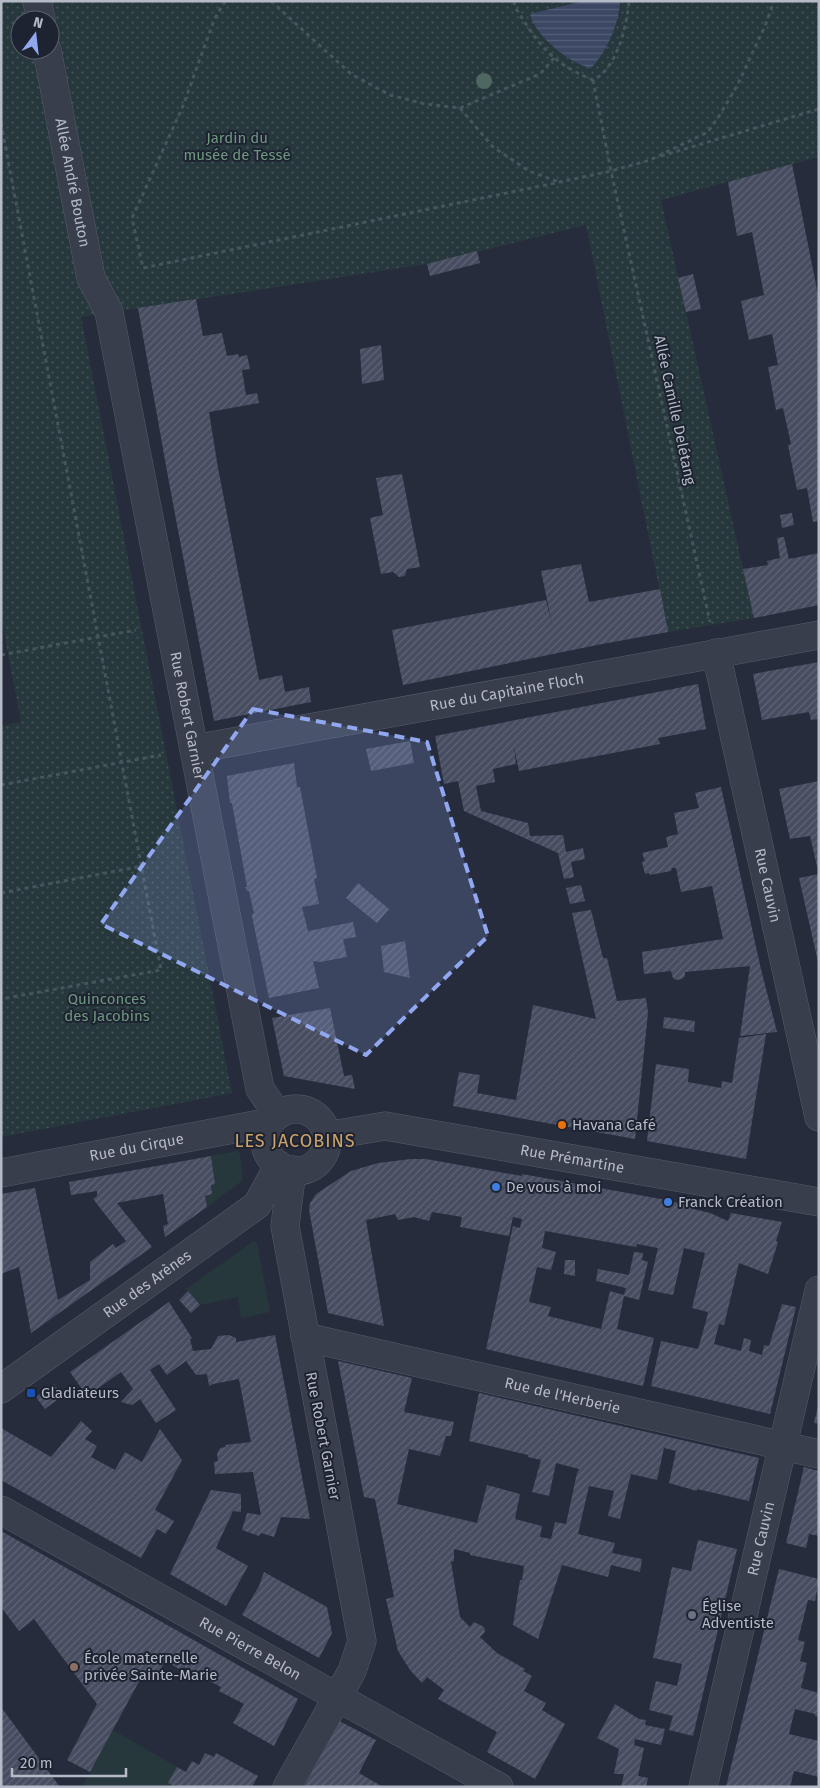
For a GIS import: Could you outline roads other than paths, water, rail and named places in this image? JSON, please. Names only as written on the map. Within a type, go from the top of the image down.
[{"type":"street","name":"Allée André Bouton","points":[[49,60],[91,278],[109,312]]},
{"type":"street","name":"Rue Robert Garnier","points":[[109,312],[260,1089],[274,1118]]},
{"type":"street","name":"Rue du Capitaine Floch","points":[[194,749],[819,635]]},
{"type":"street","name":"Rue Cauvin","points":[[716,653],[819,1117]]},
{"type":"street","points":[[293,1109],[310,1112],[323,1125],[326,1136],[323,1154],[316,1163],[306,1169],[285,1168],[270,1156],[266,1147],[266,1132],[274,1118],[293,1109]]},
{"type":"street","name":"Rue du Cirque","points":[[1,1173],[274,1118]]},
{"type":"street","name":"Rue Prémartine","points":[[326,1136],[385,1126],[819,1202]]},
{"type":"street","name":"Rue Robert Garnier","points":[[285,1168],[285,1226],[362,1641],[352,1671],[287,1787]]},
{"type":"street","name":"Rue des Arènes","points":[[1,1389],[257,1205],[285,1168]]},
{"type":"street","name":"Rue Cauvin","points":[[703,1787],[819,1290]]},
{"type":"street","name":"Rue de l'Herberie","points":[[305,1337],[819,1454]]},
{"type":"street","name":"Rue Pierre Belon","points":[[1,1510],[499,1787]]},
{"type":"water","points":[[584,1],[620,1],[615,28],[602,54],[591,68],[573,61],[554,48],[539,31],[530,14]]},
{"type":"place","name":"Havana Café","points":[[562,1125]]},
{"type":"place","name":"De vous à moi","points":[[496,1187]]},
{"type":"place","name":"Franck Création","points":[[668,1202]]},
{"type":"place","name":"Gladiateurs","points":[[31,1393]]},
{"type":"place","name":"Église Adventiste","points":[[692,1615]]},
{"type":"place","name":"École maternelle privée Sainte-Marie","points":[[74,1667]]},
{"type":"district","name":"LES JACOBINS","points":[[295,1141]]},
{"type":"park label","name":"Jardin du musée de Tessé","points":[[237,146]]},
{"type":"park label","name":"Quinconces des Jacobins","points":[[107,1008]]}]
